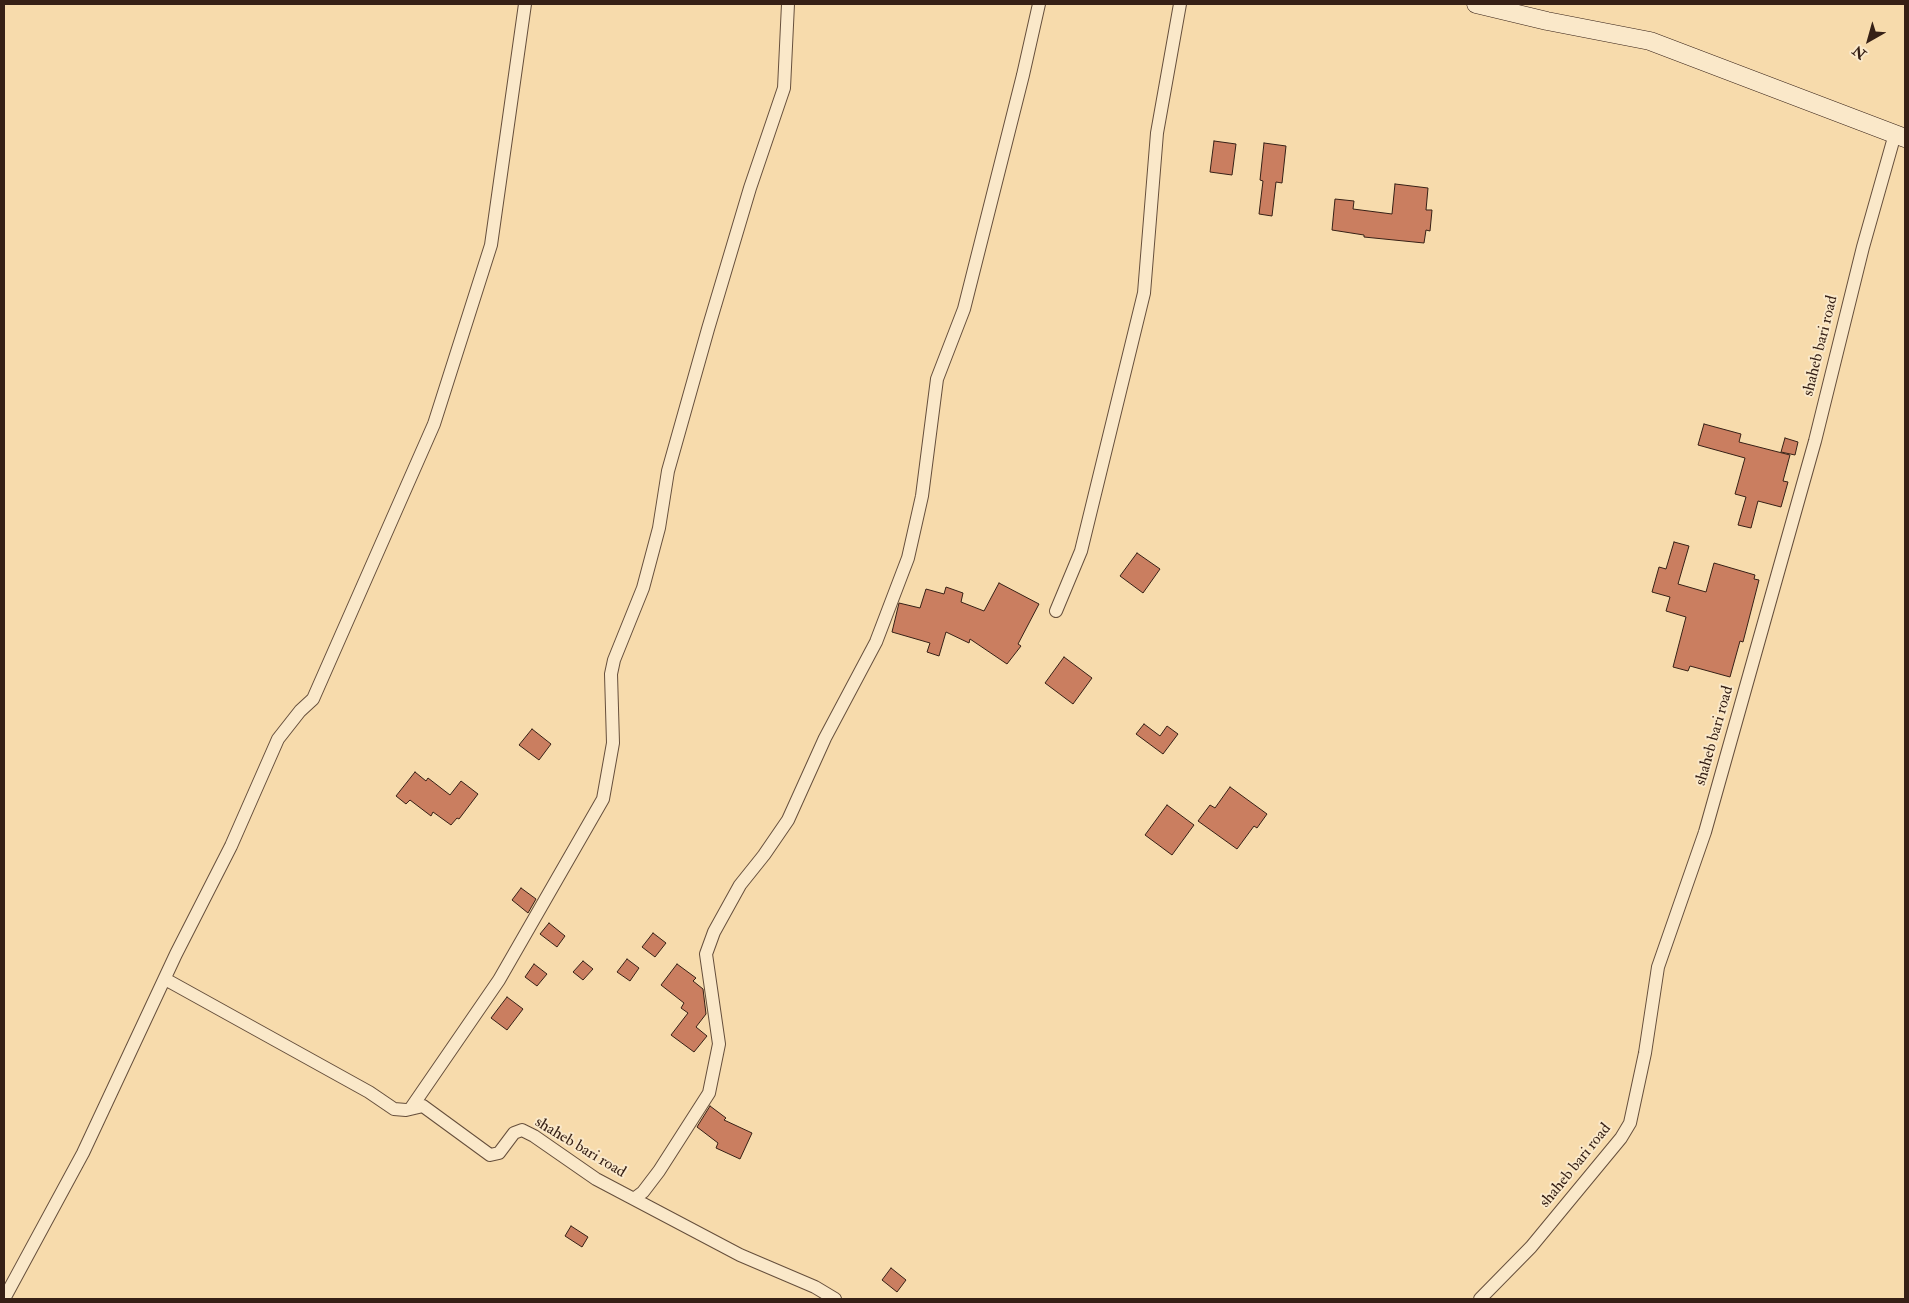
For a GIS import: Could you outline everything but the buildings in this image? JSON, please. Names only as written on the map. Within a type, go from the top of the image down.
[{"type":"street","points":[[4,1299],[39,1230],[83,1153],[165,979],[231,846],[278,739],[300,711],[314,699],[434,424],[491,245],[525,4]]},
{"type":"street","points":[[411,1108],[500,980],[603,799],[613,743],[611,674],[614,660],[643,588],[659,528],[668,471],[708,329],[750,188],[784,88],[788,4]]},
{"type":"street","points":[[635,1198],[643,1192],[659,1171],[709,1093],[719,1044],[706,954],[714,932],[740,885],[788,820],[825,738],[876,642],[908,558],[922,496],[937,379],[964,309],[1039,4]]},
{"type":"street","points":[[1056,611],[1081,551],[1144,293],[1157,133],[1180,4]]},
{"type":"street","points":[[1476,4],[1547,21],[1650,41],[1900,136]]},
{"type":"street","name":"shaheb bari road","points":[[1480,1299],[1531,1247],[1621,1138],[1630,1123],[1645,1053],[1658,967],[1705,832],[1814,441],[1860,256],[1900,136]]},
{"type":"street","name":"shaheb bari road","points":[[165,979],[369,1092],[394,1109],[423,1106],[490,1155],[499,1153],[514,1133],[522,1130],[596,1179],[740,1255],[816,1287],[835,1299]]}]
